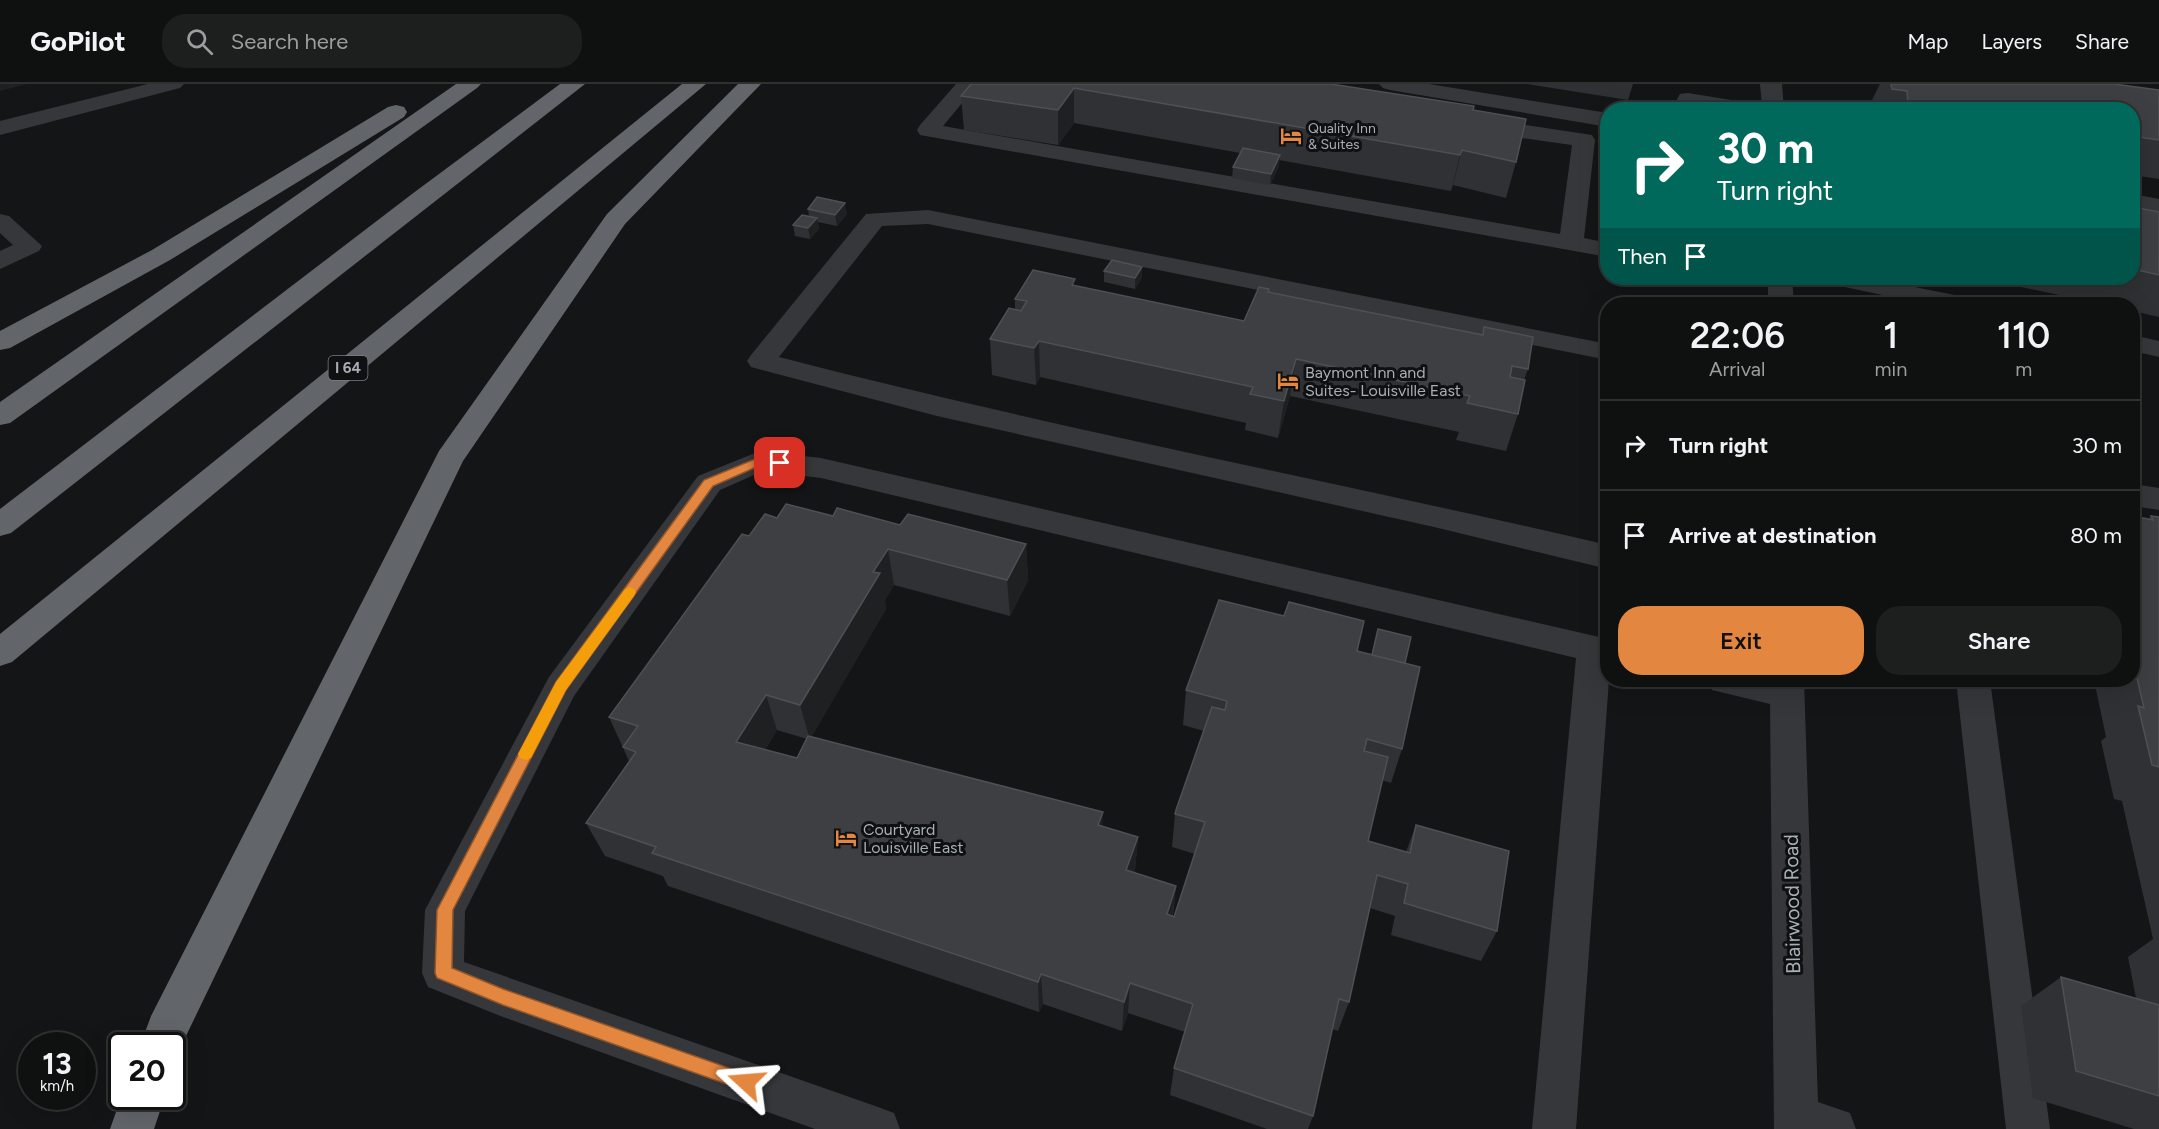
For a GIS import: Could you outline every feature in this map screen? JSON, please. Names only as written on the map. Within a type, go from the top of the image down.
[{"type":"highway","points":[[0,342],[161,255],[441,84]]},
{"type":"highway","points":[[0,416],[470,84]]},
{"type":"highway","points":[[0,525],[420,199],[574,84]]},
{"type":"highway","name":"I 64","points":[[0,653],[695,84]]},
{"type":"highway","points":[[166,1032],[449,458],[616,219],[750,84]]},
{"type":"highway","points":[[132,1129],[138,1110]]},
{"type":"street","points":[[0,128],[173,84]]},
{"type":"street","points":[[967,84],[928,130],[1600,249]]},
{"type":"street","points":[[1390,84],[1600,119]]},
{"type":"street","points":[[1771,84],[1772,102]]},
{"type":"street","points":[[1686,97],[1713,102]]},
{"type":"street","points":[[1455,122],[1584,140],[1571,244]]},
{"type":"street","points":[[2140,202],[2159,206]]},
{"type":"street","points":[[1600,350],[928,217],[875,219],[761,361],[937,407],[1434,516],[1600,555]]},
{"type":"street","points":[[0,221],[30,246],[0,261]]},
{"type":"street","points":[[1869,285],[1926,297]]},
{"type":"street","points":[[2140,345],[2159,349]]},
{"type":"street","points":[[878,1129],[503,997],[443,973],[445,910],[561,687],[709,483],[760,461],[821,468],[1600,651]]},
{"type":"street","points":[[2140,496],[2159,500]]},
{"type":"street","points":[[1554,1129],[1600,661]]},
{"type":"street","name":"Blairwood Road","points":[[1787,687],[1809,1125]]},
{"type":"street","points":[[1974,687],[2028,1129]]},
{"type":"building","points":[[971,84],[1331,84],[1474,106],[1473,110],[1526,119],[1516,162],[1462,150],[1460,155],[1074,88],[1058,110],[961,96]]},
{"type":"building","points":[[1891,84],[2114,84],[2159,90],[2159,140],[2140,137],[2140,102],[1908,102],[1907,91],[1892,89]]},
{"type":"building","points":[[1243,148],[1280,155],[1271,174],[1233,167]]},
{"type":"building","points":[[817,197],[845,203],[835,215],[808,209]]},
{"type":"building","points":[[2140,208],[2159,212],[2159,275],[2140,271]]},
{"type":"building","points":[[802,215],[817,218],[808,228],[793,225]]},
{"type":"building","points":[[1112,260],[1142,267],[1135,278],[1104,271]]},
{"type":"building","points":[[1033,270],[1075,279],[1072,285],[1244,321],[1259,287],[1269,289],[1268,292],[1483,335],[1484,327],[1533,337],[1528,369],[1512,366],[1510,377],[1525,380],[1518,414],[1467,403],[1470,396],[1296,359],[1284,401],[1250,394],[1253,387],[1039,341],[1034,348],[990,339],[1009,308],[1021,311],[1027,301],[1015,299]]},
{"type":"building","name":"Courtyard Louisville East","points":[[786,504],[833,516],[837,508],[900,525],[908,514],[1026,544],[1007,580],[888,549],[873,572],[880,573],[800,705],[766,695],[736,742],[797,758],[808,736],[1103,812],[1098,825],[1138,837],[1126,870],[1176,886],[1167,914],[1174,917],[1205,822],[1175,814],[1212,707],[1225,710],[1227,701],[1186,690],[1219,600],[1284,616],[1289,602],[1364,621],[1357,651],[1420,667],[1402,749],[1367,739],[1364,751],[1388,757],[1368,841],[1410,853],[1416,825],[1509,851],[1497,931],[1404,903],[1408,884],[1377,875],[1349,1002],[1339,999],[1313,1116],[1174,1068],[1193,1004],[1130,983],[1124,1002],[1041,974],[1038,982],[652,853],[656,847],[586,823],[636,752],[623,747],[638,726],[609,717],[742,534],[749,536],[765,514],[777,518]]},
{"type":"building","points":[[2151,516],[2159,517],[2159,767],[2152,765],[2138,706],[2144,708],[2139,687],[2140,517],[2153,520]]},
{"type":"building","points":[[1378,629],[1411,637],[1405,663],[1372,655]]},
{"type":"building","points":[[2061,977],[2159,1005],[2159,1096],[2076,1071]]},
{"type":"slow traffic","points":[[526,754],[561,687],[630,592]]},
{"type":"place","name":"Quality Inn & Suites","points":[[1291,136]]},
{"type":"place","name":"Baymont Inn and Suites- Louisville East","points":[[1288,381]]},
{"type":"place","name":"Courtyard Louisville East","points":[[846,838]]},
{"type":"route","points":[[746,1082],[503,997],[443,973],[445,910],[561,687],[709,483],[760,461],[780,463]]}]
